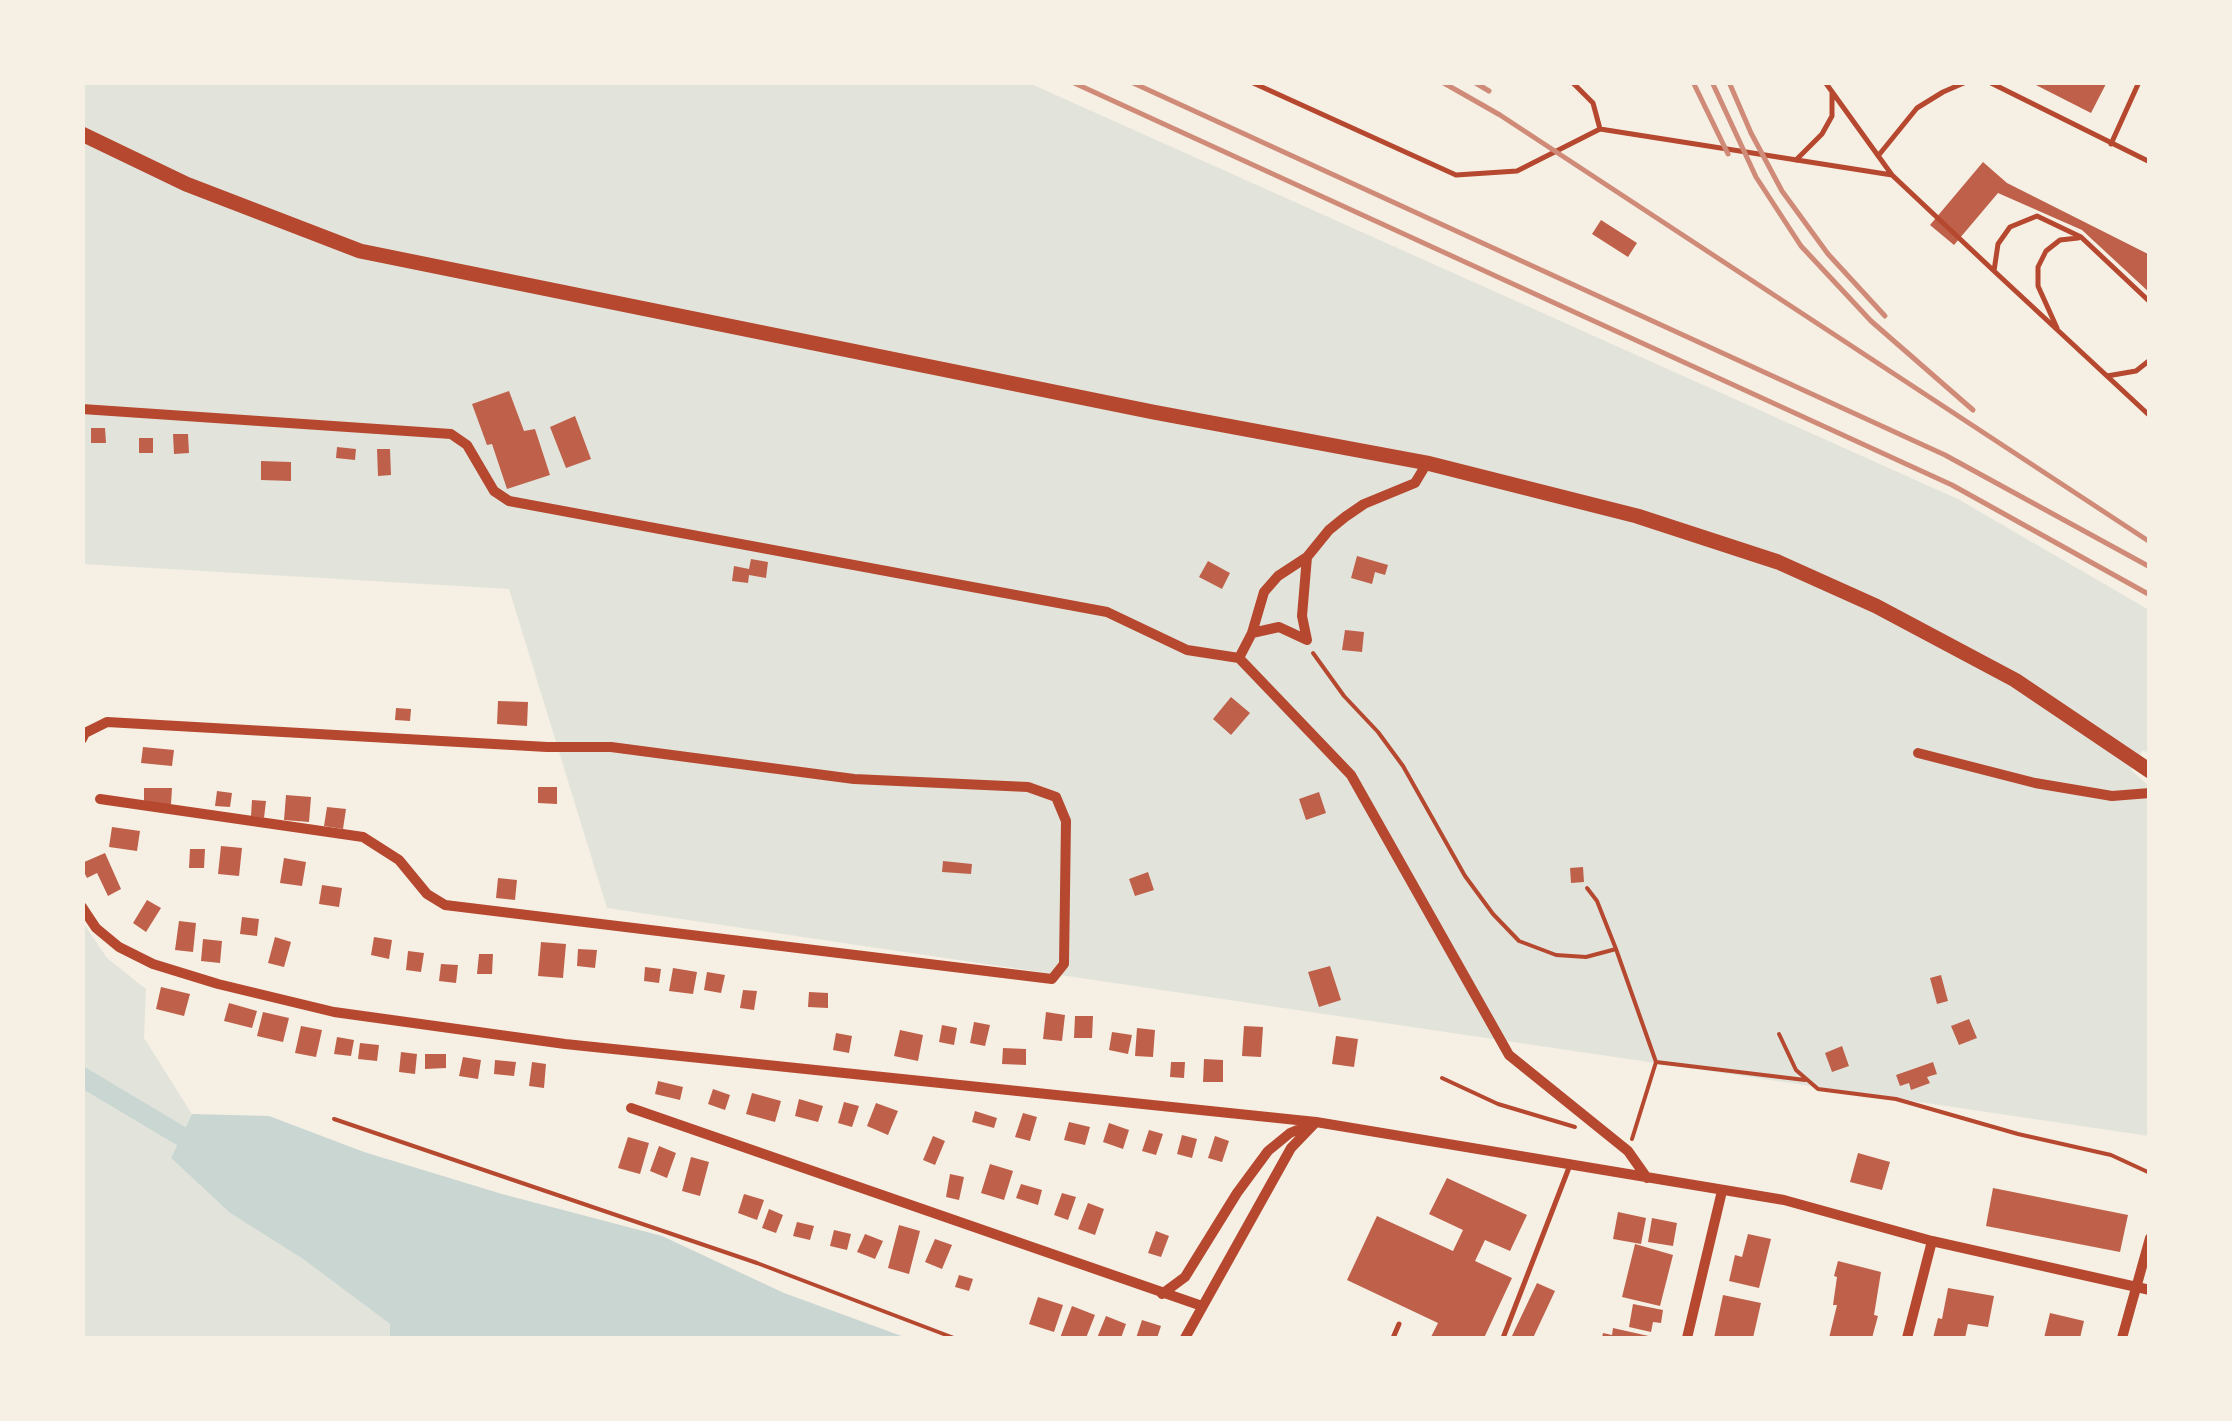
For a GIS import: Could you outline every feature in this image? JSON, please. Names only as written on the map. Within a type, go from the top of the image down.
[{"type":"main road","points":[[82,134],[186,184],[360,251],[1153,412],[1427,463],[1637,516],[1778,562],[1830,584],[1974,656],[2150,772]]},
{"type":"street","points":[[82,408],[450,434],[467,444],[494,490],[508,501],[1107,612],[1187,650],[1238,658],[1351,774],[1509,1055],[1628,1151],[1647,1178]]},
{"type":"street","points":[[1238,658],[1252,633],[1264,592],[1278,576],[1307,557],[1330,530],[1364,504],[1415,483],[1427,463]]},
{"type":"street","points":[[1306,640],[1302,586],[1307,557]]},
{"type":"street","points":[[1252,633],[1279,627],[1306,640]]},
{"type":"street","points":[[82,738],[107,722],[547,747],[611,747],[854,779],[1028,787],[1056,797],[1066,821],[1064,964],[1052,979],[445,906],[427,894],[400,860],[363,837],[100,799]]},
{"type":"street","points":[[1918,752],[2035,783],[2093,793],[2112,796],[2150,792]]},
{"type":"street","points":[[82,907],[96,928],[119,947],[153,964],[334,1012],[565,1044],[1316,1122],[1784,1200],[1932,1241],[2150,1290]]},
{"type":"street","points":[[631,1108],[1202,1306]]},
{"type":"street","points":[[1162,1294],[1184,1277],[1268,1150],[1290,1133],[1316,1122]]},
{"type":"street","points":[[1185,1338],[1291,1148],[1316,1122]]},
{"type":"street","points":[[1687,1338],[1722,1191]]},
{"type":"street","points":[[2122,1338],[2150,1238]]},
{"type":"street","points":[[1907,1338],[1932,1241]]},
{"type":"lane","points":[[1251,82],[1456,175],[1517,171],[1600,129],[1892,175]]},
{"type":"lane","points":[[1572,82],[1593,103],[1600,129]]},
{"type":"lane","points":[[1826,82],[1892,175],[2150,416]]},
{"type":"lane","points":[[1989,82],[2150,162]]},
{"type":"lane","points":[[2111,144],[2139,82]]},
{"type":"lane","points":[[1878,156],[1917,108],[1962,83]]},
{"type":"lane","points":[[1796,160],[1832,116],[1832,92]]},
{"type":"lane","points":[[1994,271],[1998,244],[2010,227],[2038,216],[2081,237],[2150,302]]},
{"type":"lane","points":[[2058,331],[2038,286],[2038,267],[2046,251],[2060,240],[2081,237]]},
{"type":"lane","points":[[2107,376],[2136,371],[2150,360]]},
{"type":"lane","points":[[1503,1338],[1570,1166]]},
{"type":"lane","points":[[1393,1338],[1399,1324]]},
{"type":"path","points":[[1306,640],[1320,666],[1404,766],[1464,876],[1519,940],[1556,955],[1586,956],[1616,949]]},
{"type":"path","points":[[1587,888],[1603,912],[1656,1062],[1628,1151]]},
{"type":"path","points":[[1779,1034],[1796,1070],[1828,1091],[1896,1099],[1987,1126],[2111,1155],[2150,1173]]},
{"type":"path","points":[[1656,1062],[1807,1080]]},
{"type":"path","points":[[1442,1078],[1498,1104],[1609,1137]]},
{"type":"path","points":[[334,1119],[757,1263],[954,1338]]},
{"type":"shaded area","points":[[83,83],[1029,83],[1958,499],[2149,610],[2149,754],[2143,750],[2131,770],[2149,786],[2149,1136],[607,908],[509,589],[83,564]]},
{"type":"shaded area","points":[[82,921],[107,958],[146,989],[144,1038],[192,1114],[171,1158],[230,1213],[303,1259],[390,1324],[390,1338],[83,1338]]},
{"type":"shaded area","points":[[192,1114],[269,1116],[364,1152],[662,1236],[784,1293],[907,1338],[390,1338],[390,1324],[303,1259],[230,1213],[171,1158]]},
{"type":"building","points":[[2030,82],[2107,82],[2091,113]]},
{"type":"building","points":[[1983,162],[2007,183],[2150,255],[2150,293],[2082,230],[1998,193],[1954,245],[1930,225]]},
{"type":"building","points":[[1601,220],[1637,243],[1628,257],[1592,234]]},
{"type":"building","points":[[509,391],[524,431],[535,429],[550,475],[507,489],[492,444],[487,445],[472,404]]},
{"type":"building","points":[[575,416],[591,459],[566,468],[550,427]]},
{"type":"building","points":[[91,428],[105,428],[106,443],[91,443]]},
{"type":"building","points":[[173,434],[188,434],[189,453],[174,454]]},
{"type":"building","points":[[139,438],[153,438],[153,453],[139,453]]},
{"type":"building","points":[[337,447],[356,449],[355,460],[336,458]]},
{"type":"building","points":[[377,449],[390,449],[391,475],[378,476]]},
{"type":"building","points":[[261,461],[291,462],[291,481],[261,480]]},
{"type":"building","points":[[1357,556],[1388,565],[1385,575],[1375,572],[1372,584],[1351,578]]},
{"type":"building","points":[[751,559],[768,562],[766,578],[749,575],[748,583],[732,581],[734,566],[749,569]]},
{"type":"building","points":[[1208,561],[1230,573],[1222,589],[1199,577]]},
{"type":"building","points":[[1345,630],[1364,632],[1362,652],[1342,650]]},
{"type":"building","points":[[1231,697],[1250,713],[1231,735],[1213,719]]},
{"type":"building","points":[[498,701],[528,702],[527,726],[497,724]]},
{"type":"building","points":[[396,708],[411,709],[410,721],[395,720]]},
{"type":"building","points":[[143,747],[174,750],[172,766],[141,763]]},
{"type":"building","points":[[538,787],[557,787],[557,804],[538,803]]},
{"type":"building","points":[[144,788],[172,788],[171,804],[144,804]]},
{"type":"building","points":[[217,791],[232,793],[230,807],[215,806]]},
{"type":"building","points":[[1319,792],[1326,813],[1306,820],[1299,799]]},
{"type":"building","points":[[286,795],[311,797],[309,822],[284,820]]},
{"type":"building","points":[[252,800],[266,801],[264,818],[251,816]]},
{"type":"building","points":[[327,807],[346,809],[343,829],[324,826]]},
{"type":"building","points":[[112,827],[140,831],[137,851],[109,847]]},
{"type":"building","points":[[221,846],[242,848],[239,876],[218,874]]},
{"type":"building","points":[[190,849],[205,849],[204,868],[189,868]]},
{"type":"building","points":[[105,853],[121,889],[108,896],[97,873],[87,878],[82,868],[82,863]]},
{"type":"building","points":[[284,858],[306,862],[302,886],[280,883]]},
{"type":"building","points":[[943,861],[972,864],[971,874],[942,872]]},
{"type":"building","points":[[1583,867],[1584,882],[1571,883],[1570,868]]},
{"type":"building","points":[[1148,872],[1154,890],[1135,896],[1129,879]]},
{"type":"building","points":[[498,878],[517,880],[515,900],[496,898]]},
{"type":"building","points":[[322,885],[342,888],[339,907],[319,904]]},
{"type":"building","points":[[147,900],[161,908],[146,932],[133,923]]},
{"type":"building","points":[[242,917],[259,919],[257,936],[240,934]]},
{"type":"building","points":[[179,921],[196,923],[193,952],[175,950]]},
{"type":"building","points":[[275,937],[291,942],[284,967],[268,963]]},
{"type":"building","points":[[374,937],[392,940],[389,959],[371,955]]},
{"type":"building","points":[[203,939],[222,941],[220,963],[201,961]]},
{"type":"building","points":[[541,942],[566,944],[563,978],[538,976]]},
{"type":"building","points":[[578,949],[597,950],[595,968],[577,966]]},
{"type":"building","points":[[408,951],[424,953],[421,972],[406,970]]},
{"type":"building","points":[[479,954],[493,954],[492,974],[477,974]]},
{"type":"building","points":[[441,964],[458,965],[456,983],[439,981]]},
{"type":"building","points":[[1330,966],[1341,1000],[1319,1007],[1308,972]]},
{"type":"building","points":[[645,967],[661,969],[659,983],[644,981]]},
{"type":"building","points":[[673,968],[697,972],[693,994],[669,991]]},
{"type":"building","points":[[707,972],[725,975],[721,993],[704,990]]},
{"type":"building","points":[[1941,975],[1948,1001],[1937,1004],[1930,978]]},
{"type":"building","points":[[161,987],[190,994],[184,1016],[156,1009]]},
{"type":"building","points":[[743,990],[757,991],[754,1010],[740,1008]]},
{"type":"building","points":[[809,992],[828,993],[828,1008],[808,1007]]},
{"type":"building","points":[[229,1003],[257,1011],[252,1028],[224,1021]]},
{"type":"building","points":[[263,1012],[289,1018],[283,1042],[257,1036]]},
{"type":"building","points":[[1046,1012],[1065,1015],[1062,1041],[1043,1039]]},
{"type":"building","points":[[1075,1016],[1093,1016],[1092,1038],[1074,1038]]},
{"type":"building","points":[[1969,1019],[1977,1038],[1959,1045],[1951,1026]]},
{"type":"building","points":[[974,1022],[990,1025],[985,1046],[970,1043]]},
{"type":"building","points":[[942,1025],[957,1028],[954,1045],[939,1042]]},
{"type":"building","points":[[301,1026],[322,1030],[316,1057],[295,1053]]},
{"type":"building","points":[[1244,1026],[1263,1027],[1261,1057],[1242,1056]]},
{"type":"building","points":[[1137,1028],[1155,1030],[1153,1057],[1135,1056]]},
{"type":"building","points":[[900,1030],[923,1035],[918,1061],[894,1056]]},
{"type":"building","points":[[1112,1032],[1132,1035],[1128,1054],[1109,1050]]},
{"type":"building","points":[[836,1033],[852,1036],[849,1053],[833,1050]]},
{"type":"building","points":[[1336,1036],[1358,1039],[1354,1067],[1332,1064]]},
{"type":"building","points":[[337,1037],[354,1040],[351,1056],[334,1054]]},
{"type":"building","points":[[360,1043],[379,1045],[377,1061],[358,1059]]},
{"type":"building","points":[[1842,1046],[1849,1066],[1832,1072],[1825,1053]]},
{"type":"building","points":[[1003,1048],[1026,1049],[1026,1065],[1002,1064]]},
{"type":"building","points":[[401,1052],[417,1054],[415,1074],[399,1072]]},
{"type":"building","points":[[425,1054],[446,1054],[446,1068],[425,1069]]},
{"type":"building","points":[[463,1057],[481,1060],[478,1079],[459,1076]]},
{"type":"building","points":[[1204,1059],[1223,1060],[1223,1082],[1203,1082]]},
{"type":"building","points":[[495,1060],[516,1062],[514,1076],[494,1074]]},
{"type":"building","points":[[532,1062],[546,1064],[544,1088],[529,1086]]},
{"type":"building","points":[[1171,1062],[1185,1062],[1184,1078],[1170,1077]]},
{"type":"building","points":[[1933,1062],[1937,1074],[1927,1077],[1930,1083],[1911,1090],[1909,1083],[1900,1086],[1896,1075]]},
{"type":"building","points":[[658,1081],[683,1087],[680,1100],[655,1094]]},
{"type":"building","points":[[713,1089],[730,1095],[725,1110],[708,1104]]},
{"type":"building","points":[[752,1093],[781,1101],[775,1122],[746,1114]]},
{"type":"building","points":[[799,1099],[823,1106],[818,1122],[795,1116]]},
{"type":"building","points":[[844,1102],[859,1106],[852,1127],[838,1123]]},
{"type":"building","points":[[876,1103],[898,1111],[888,1135],[867,1126]]},
{"type":"building","points":[[975,1111],[997,1118],[994,1128],[972,1122]]},
{"type":"building","points":[[1023,1113],[1037,1117],[1030,1141],[1015,1137]]},
{"type":"building","points":[[1069,1122],[1090,1127],[1085,1145],[1064,1140]]},
{"type":"building","points":[[1109,1123],[1129,1130],[1123,1149],[1103,1142]]},
{"type":"building","points":[[1149,1130],[1163,1134],[1156,1155],[1142,1151]]},
{"type":"building","points":[[1182,1135],[1197,1139],[1192,1158],[1177,1154]]},
{"type":"building","points":[[933,1136],[945,1141],[935,1165],[923,1160]]},
{"type":"building","points":[[1215,1136],[1229,1141],[1222,1162],[1208,1158]]},
{"type":"building","points":[[628,1137],[649,1143],[640,1174],[618,1168]]},
{"type":"building","points":[[659,1146],[676,1153],[667,1178],[650,1171]]},
{"type":"building","points":[[1858,1153],[1890,1162],[1882,1190],[1850,1182]]},
{"type":"building","points":[[691,1157],[709,1162],[700,1196],[682,1191]]},
{"type":"building","points":[[990,1164],[1013,1171],[1004,1200],[981,1193]]},
{"type":"building","points":[[950,1174],[964,1177],[959,1200],[946,1197]]},
{"type":"building","points":[[1447,1178],[1527,1215],[1510,1251],[1485,1240],[1475,1261],[1512,1278],[1484,1338],[1431,1337],[1438,1323],[1347,1280],[1377,1216],[1453,1251],[1463,1230],[1429,1214]]},
{"type":"building","points":[[1021,1184],[1042,1190],[1038,1205],[1016,1198]]},
{"type":"building","points":[[1993,1188],[2128,1215],[2120,1252],[1986,1226]]},
{"type":"building","points":[[1062,1193],[1076,1197],[1068,1220],[1054,1215]]},
{"type":"building","points":[[744,1194],[764,1200],[757,1220],[738,1213]]},
{"type":"building","points":[[1088,1203],[1104,1209],[1095,1235],[1078,1229]]},
{"type":"building","points":[[769,1209],[783,1215],[776,1233],[762,1228]]},
{"type":"building","points":[[1618,1212],[1646,1218],[1641,1244],[1613,1239]]},
{"type":"building","points":[[1652,1218],[1677,1223],[1673,1246],[1648,1242]]},
{"type":"building","points":[[797,1222],[814,1226],[810,1240],[793,1236]]},
{"type":"building","points":[[899,1225],[920,1231],[909,1274],[888,1268]]},
{"type":"building","points":[[834,1230],[851,1234],[847,1250],[830,1246]]},
{"type":"building","points":[[1156,1231],[1169,1236],[1161,1257],[1148,1253]]},
{"type":"building","points":[[865,1234],[883,1241],[875,1259],[857,1252]]},
{"type":"building","points":[[1748,1234],[1771,1239],[1759,1288],[1729,1281],[1735,1255],[1742,1257]]},
{"type":"building","points":[[935,1239],[952,1245],[942,1269],[925,1262]]},
{"type":"building","points":[[1635,1244],[1673,1255],[1660,1306],[1622,1297]]},
{"type":"building","points":[[1838,1261],[1881,1272],[1872,1338],[1829,1338],[1837,1305],[1833,1305]]},
{"type":"building","points":[[959,1275],[973,1279],[969,1291],[955,1287]]},
{"type":"building","points":[[1537,1283],[1555,1291],[1533,1338],[1511,1338]]},
{"type":"building","points":[[1948,1288],[1994,1296],[1988,1327],[1968,1324],[1965,1338],[1933,1338],[1938,1318],[1942,1319]]},
{"type":"building","points":[[1723,1295],[1761,1303],[1753,1338],[1714,1338]]},
{"type":"building","points":[[1038,1297],[1063,1305],[1054,1332],[1029,1324]]},
{"type":"building","points":[[1633,1304],[1663,1310],[1661,1323],[1653,1322],[1651,1332],[1629,1327]]},
{"type":"building","points":[[1072,1306],[1095,1315],[1086,1338],[1060,1338]]},
{"type":"building","points":[[2050,1313],[2084,1321],[2080,1338],[2044,1338]]},
{"type":"building","points":[[1106,1316],[1126,1324],[1121,1338],[1097,1338]]},
{"type":"building","points":[[1142,1320],[1161,1326],[1157,1338],[1136,1338]]},
{"type":"building","points":[[1613,1328],[1653,1338],[1602,1338],[1603,1333],[1612,1335]]},
{"type":"waterway","points":[[82,1077],[181,1136]]},
{"type":"railway","points":[[1072,82],[1952,485],[2150,595]]},
{"type":"railway","points":[[1131,82],[1945,455],[2150,567]]},
{"type":"railway","points":[[1442,82],[1500,115],[2150,542]]},
{"type":"railway","points":[[1474,82],[1489,91]]},
{"type":"railway","points":[[1693,82],[1728,154]]},
{"type":"railway","points":[[1712,82],[1756,177],[1801,246],[1871,321],[1973,410]]},
{"type":"railway","points":[[1729,82],[1782,191],[1828,254],[1885,316]]}]
